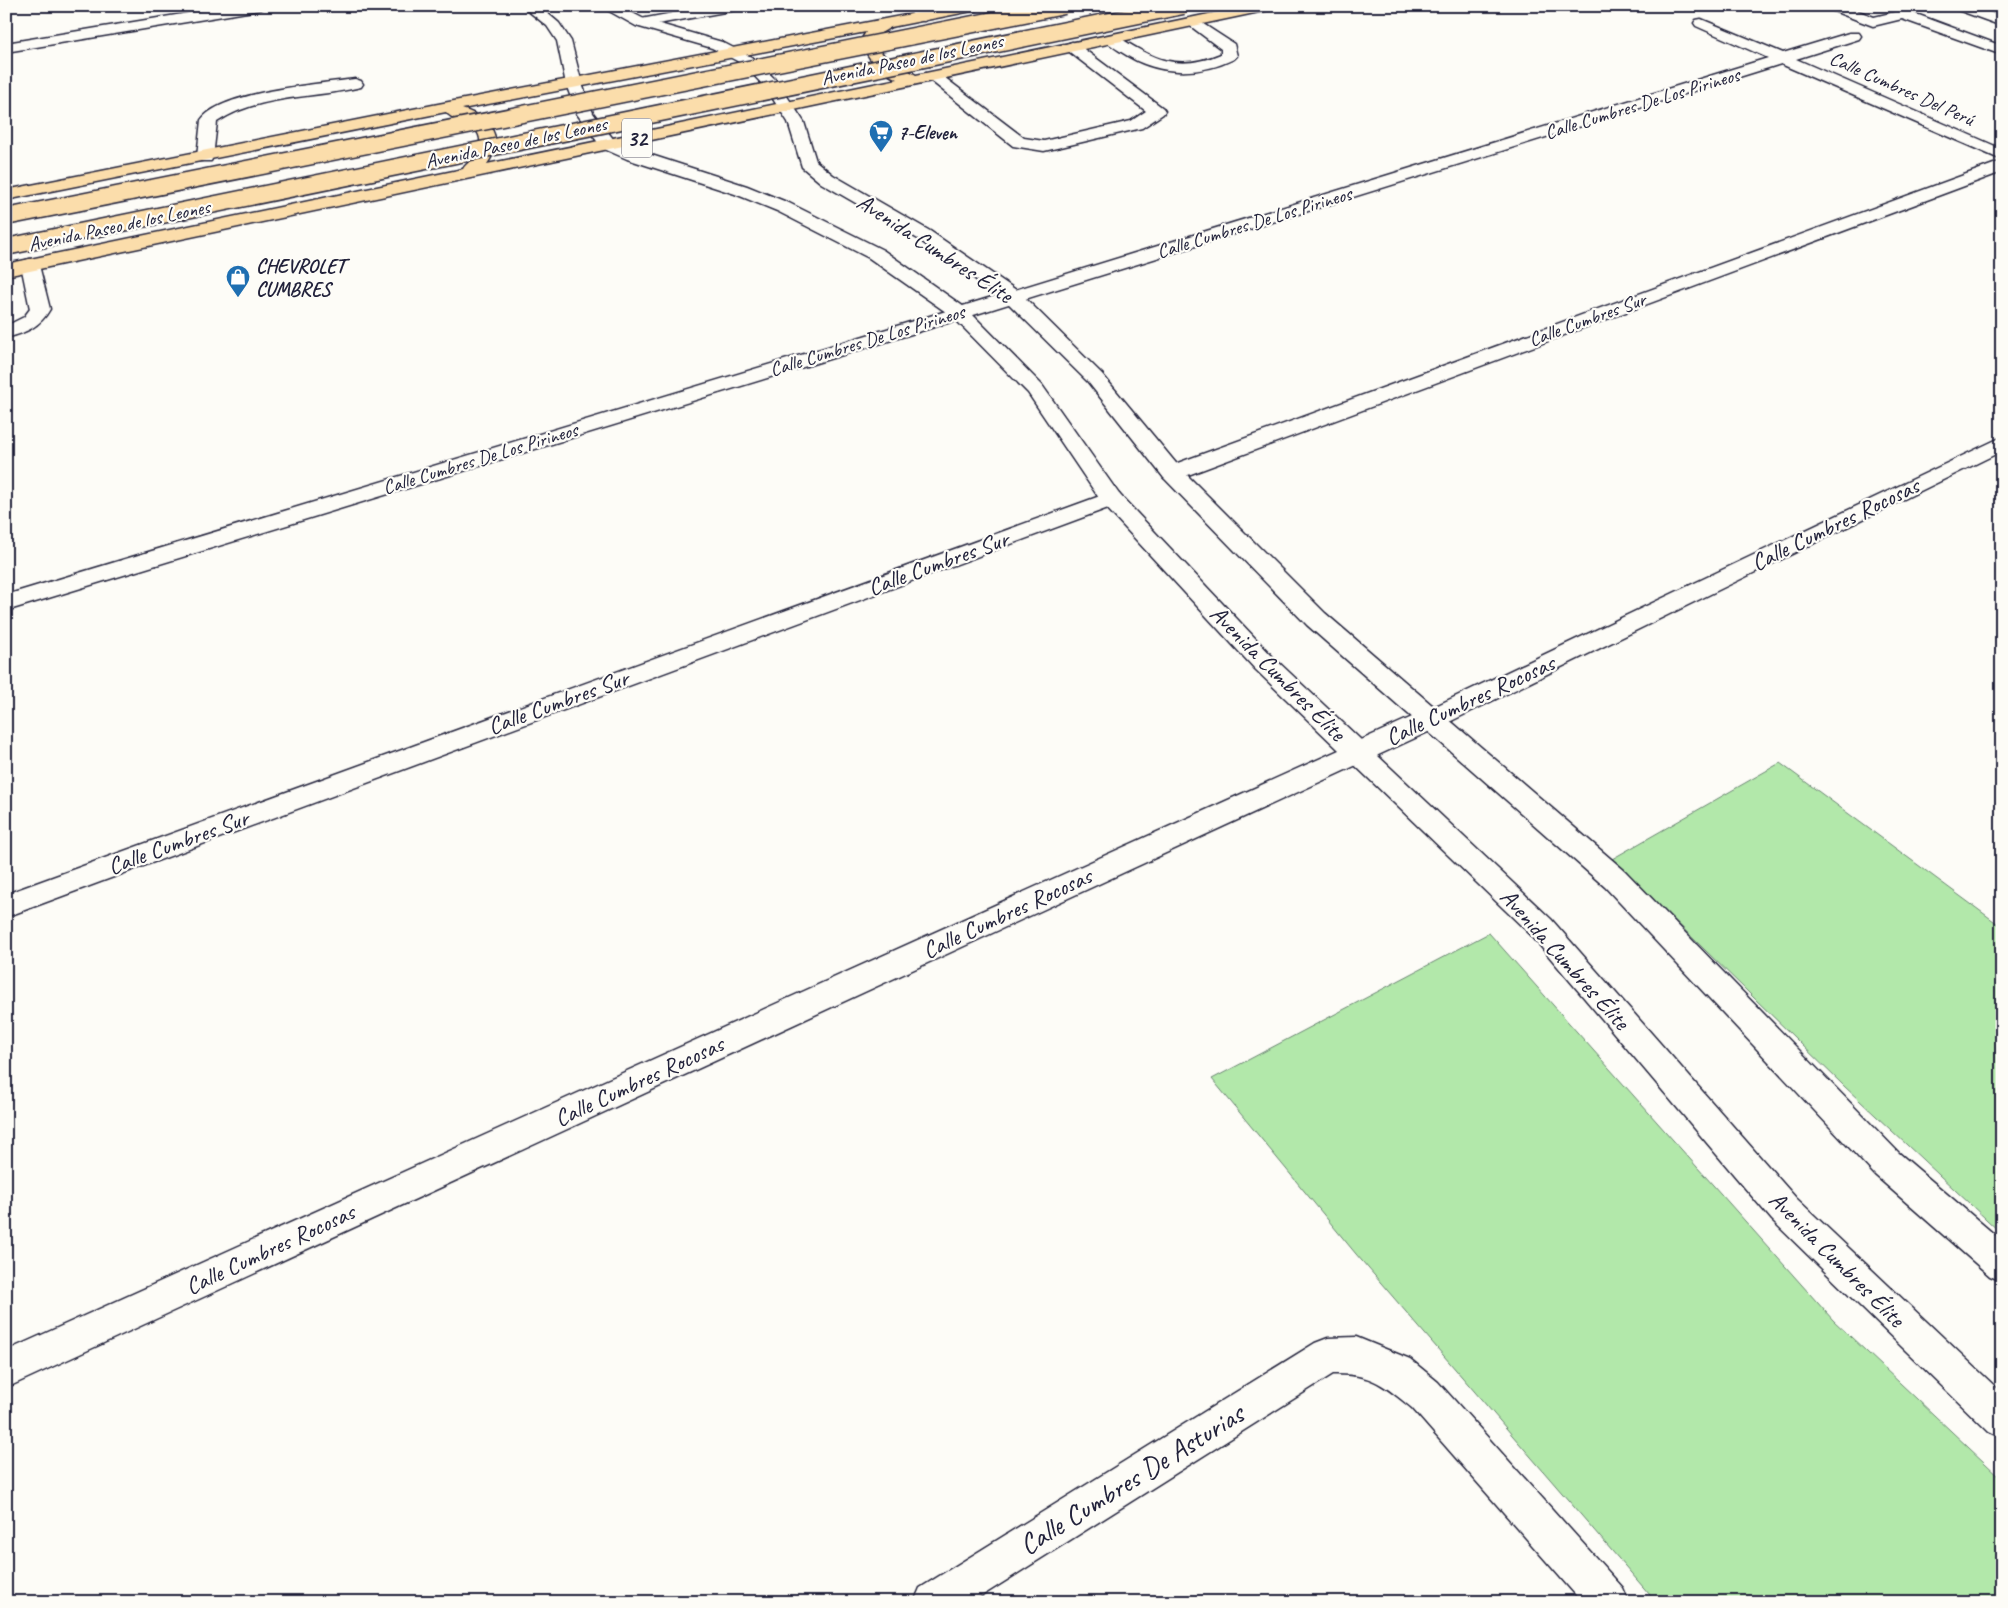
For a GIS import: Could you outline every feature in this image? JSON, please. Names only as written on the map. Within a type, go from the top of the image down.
[{"type":"main road","points":[[6,217],[1064,6]]},
{"type":"main road","points":[[6,247],[1183,6]]},
{"type":"main road","name":"Avenida Paseo de los Leones","points":[[6,270],[1269,6]]},
{"type":"main road","name":"Avenida Paseo de los Leones","points":[[6,195],[205,157],[438,109],[970,7]]},
{"type":"main road","points":[[887,24],[874,31],[868,40],[871,50],[891,71],[926,78]]},
{"type":"main road","points":[[438,109],[470,116],[482,128],[489,145],[486,158],[472,168],[446,179]]},
{"type":"street","points":[[6,48],[259,6]]},
{"type":"street","name":"Avenida Cumbres Élite","points":[[529,6],[552,22],[564,41],[574,84],[585,114],[608,144],[633,155],[741,190],[784,207],[876,254],[960,313],[1035,389],[1111,499],[1264,664],[1541,927],[1784,1209],[2002,1419]]},
{"type":"street","name":"Avenida Cumbres Élite","points":[[607,6],[641,24],[733,52],[748,61],[771,84],[796,122],[808,163],[827,179],[924,235],[1012,296],[1095,378],[1172,473],[1316,620],[1616,879],[1887,1164],[2002,1264]]},
{"type":"street","points":[[641,24],[736,6]]},
{"type":"street","points":[[911,6],[924,16]]},
{"type":"street","points":[[1833,6],[1873,22],[1927,6]]},
{"type":"street","points":[[1960,6],[2002,22]]},
{"type":"street","points":[[1903,14],[2002,51]]},
{"type":"street","points":[[1112,39],[1150,64],[1169,69],[1180,69],[1229,56],[1229,47],[1194,22]]},
{"type":"street","name":"Calle Cumbres Del Perú","points":[[1701,23],[2002,155]]},
{"type":"street","name":"Calle Cumbres De Los Pirineos","points":[[6,603],[960,313],[1785,59],[1854,36]]},
{"type":"street","points":[[926,78],[1019,142],[1044,146],[1136,125],[1157,111],[1072,47]]},
{"type":"street","points":[[205,157],[208,120],[218,112],[251,101],[355,84]]},
{"type":"street","name":"Calle Cumbres Sur","points":[[1172,473],[2002,166]]},
{"type":"street","points":[[6,332],[27,324],[37,315],[40,309],[30,265]]},
{"type":"street","name":"Calle Cumbres Rocosas","points":[[6,1370],[1430,720],[2002,443]]},
{"type":"street","name":"Calle Cumbres Sur","points":[[6,906],[1111,499]]},
{"type":"street","name":"Calle Cumbres De Asturias","points":[[934,1602],[1328,1356],[1356,1355],[1397,1372],[1425,1394],[1608,1602]]},
{"type":"green space","points":[[1780,763],[2002,927],[2002,1234],[1844,1086],[1612,859]]},
{"type":"green space","points":[[1489,933],[1833,1320],[2002,1479],[2002,1602],[1656,1602],[1356,1254],[1212,1079]]},
{"type":"place","name":"7-Eleven","points":[[881,153]]},
{"type":"place","name":"CHEVROLET CUMBRES","points":[[238,298]]}]
